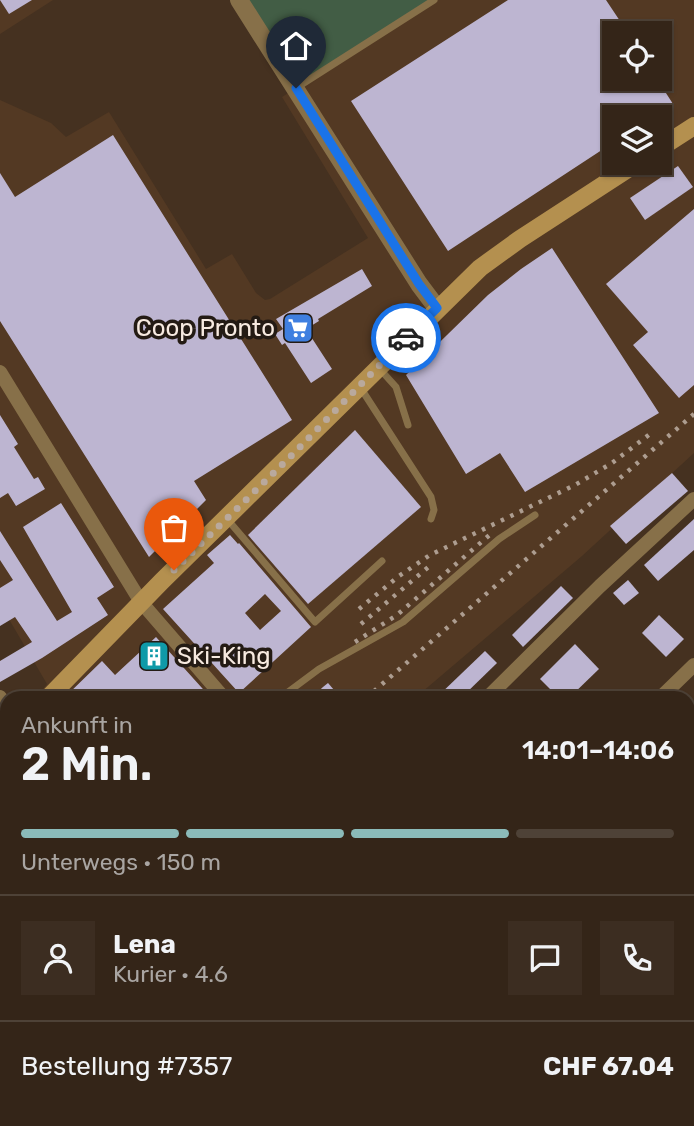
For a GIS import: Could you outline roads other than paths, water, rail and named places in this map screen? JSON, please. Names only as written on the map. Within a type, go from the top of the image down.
[{"type":"main road","points":[[672,140],[694,125]]},
{"type":"main road","points":[[55,691],[141,601],[480,268],[619,175]]},
{"type":"street","points":[[239,0],[419,284],[437,308]]},
{"type":"street","points":[[0,372],[141,601],[218,691]]},
{"type":"street","points":[[494,691],[600,586],[694,499]]},
{"type":"street","points":[[667,691],[694,665]]},
{"type":"lane","points":[[296,88],[435,0]]},
{"type":"lane","points":[[378,367],[396,387],[408,425]]},
{"type":"lane","points":[[360,386],[431,497],[434,510],[431,519]]},
{"type":"lane","points":[[289,691],[319,669],[403,622],[499,539],[535,515]]},
{"type":"lane","points":[[227,519],[315,622],[382,561]]},
{"type":"railway","points":[[374,691],[694,414]]},
{"type":"railway","points":[[359,609],[430,555],[575,485],[612,463],[650,434]]},
{"type":"railway","points":[[355,642],[397,615],[493,532]]},
{"type":"railway","points":[[361,624],[432,564]]},
{"type":"place","name":"Coop Pronto","points":[[298,328]]},
{"type":"place","name":"Ski-King","points":[[154,656]]}]
